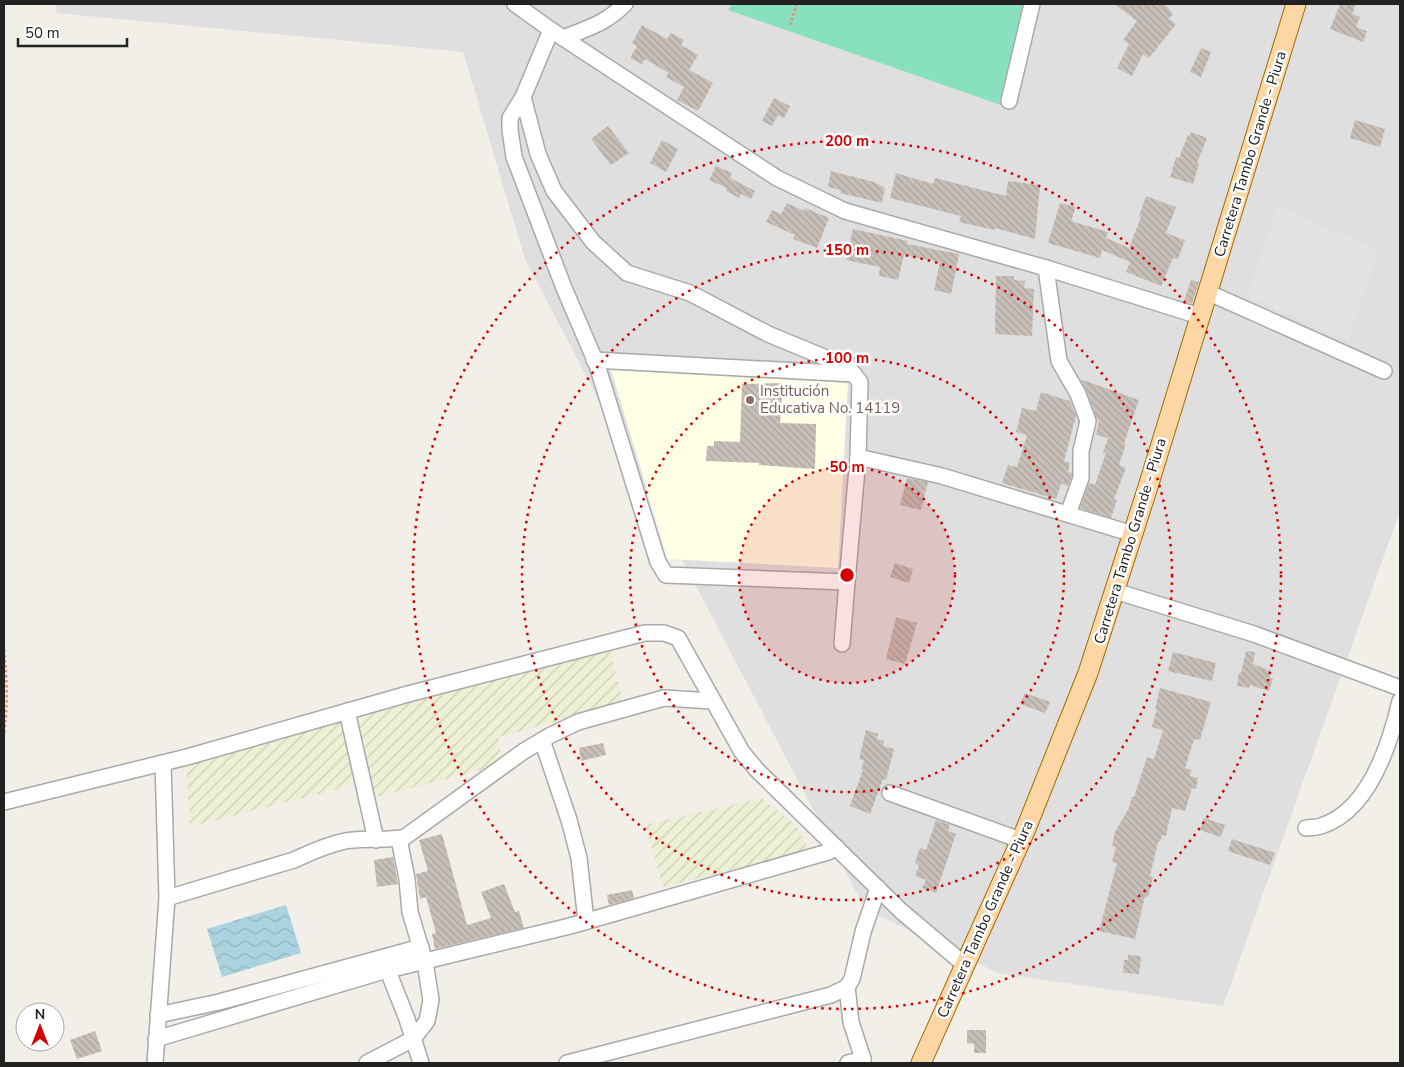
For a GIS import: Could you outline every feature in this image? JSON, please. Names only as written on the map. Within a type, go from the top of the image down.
[{"type":"main road","name":"Carretera Tambo Grande - Piura","points":[[921,1063],[1020,840],[1069,723],[1098,644],[1296,4]]},
{"type":"street","points":[[517,4],[557,34],[777,178],[845,211],[1046,268],[1199,316]]},
{"type":"street","points":[[625,4],[612,17],[591,27],[557,34],[510,118],[510,130],[514,157],[564,288],[594,360],[658,562],[666,575],[847,582]]},
{"type":"street","points":[[1009,101],[1032,4]]},
{"type":"street","points":[[522,97],[538,154],[554,191],[593,242],[627,273],[690,294],[768,334],[848,367],[860,382],[858,457],[842,644]]},
{"type":"street","points":[[1046,268],[1059,361],[1078,394],[1088,420],[1081,451],[1081,478],[1068,514]]},
{"type":"street","points":[[1207,292],[1384,371]]},
{"type":"street","points":[[594,360],[854,374]]},
{"type":"street","points":[[858,457],[942,476],[1133,534]]},
{"type":"street","points":[[1115,591],[1254,634],[1400,688]]},
{"type":"street","points":[[4,802],[164,763],[408,694],[645,633],[664,633],[678,638],[742,752],[757,770],[901,911],[965,965]]},
{"type":"street","points":[[167,898],[294,860],[311,852],[352,840],[404,837],[524,751],[578,722],[664,698],[713,701]]},
{"type":"street","points":[[1306,828],[1321,826],[1342,815],[1365,790],[1389,743],[1400,701]]},
{"type":"street","points":[[347,711],[376,840]]},
{"type":"street","points":[[542,740],[569,820],[579,858],[586,921]]},
{"type":"street","points":[[155,1063],[167,898],[164,763]]},
{"type":"street","points":[[890,794],[1020,840]]},
{"type":"street","points":[[367,1063],[413,1039],[427,1021],[431,1000],[425,962],[410,912],[407,879],[399,838]]},
{"type":"street","points":[[158,1015],[385,964],[425,962],[586,921],[837,848]]},
{"type":"street","points":[[567,1063],[831,995],[847,987],[852,980],[863,932],[878,888]]},
{"type":"street","points":[[156,1039],[385,964],[421,947]]},
{"type":"street","points":[[385,964],[421,1063]]},
{"type":"street","points":[[847,987],[851,1022],[863,1061],[848,1063]]},
{"type":"path","points":[[790,25],[798,4]]},
{"type":"path","points":[[4,650],[8,683],[8,710],[4,734]]},
{"type":"shaded area","points":[[57,4],[1400,4],[1400,511],[1223,1006],[998,973],[865,909],[525,259],[463,52],[56,13]]},
{"type":"shaded area","points":[[1277,207],[1379,250],[1348,341],[1247,296]]},
{"type":"shaded area","points":[[611,370],[848,383],[838,568],[668,559]]},
{"type":"shaded area","points":[[610,650],[623,703],[499,737],[502,765],[375,797],[358,717]]},
{"type":"shaded area","points":[[342,718],[354,772],[351,783],[342,788],[190,827],[186,764]]},
{"type":"shaded area","points":[[761,798],[796,825],[809,851],[663,887],[645,825]]},
{"type":"green space","points":[[732,4],[1024,4],[1001,105],[728,10]]},
{"type":"water","points":[[286,905],[301,953],[222,977],[207,929]]},
{"type":"building","points":[[1114,4],[1165,4],[1173,14],[1169,19],[1176,24],[1149,58],[1143,54],[1132,76],[1117,68],[1129,44],[1123,40],[1137,21]]},
{"type":"building","points":[[1340,4],[1356,4],[1352,14],[1360,17],[1356,27],[1367,31],[1363,42],[1330,29]]},
{"type":"building","points":[[642,25],[667,39],[671,33],[684,40],[681,45],[698,55],[689,70],[713,83],[698,111],[677,100],[684,87],[666,77],[669,73],[645,59],[642,64],[630,58],[637,46],[632,43]]},
{"type":"building","points":[[1201,48],[1211,52],[1201,77],[1190,72]]},
{"type":"building","points":[[774,98],[790,106],[784,118],[778,115],[772,126],[762,121]]},
{"type":"building","points":[[1355,120],[1385,129],[1380,147],[1350,138]]},
{"type":"building","points":[[608,126],[629,153],[611,165],[591,139]]},
{"type":"building","points":[[1191,132],[1207,138],[1197,163],[1199,164],[1193,184],[1170,177],[1176,157],[1179,158]]},
{"type":"building","points":[[662,140],[678,149],[666,172],[650,163]]},
{"type":"building","points":[[716,166],[732,173],[730,178],[755,191],[751,199],[741,194],[739,198],[726,191],[727,188],[709,180]]},
{"type":"building","points":[[831,171],[874,182],[885,188],[882,203],[840,193],[841,190],[828,187]]},
{"type":"building","points":[[896,173],[933,184],[935,178],[1006,196],[1008,181],[1040,185],[1035,239],[995,228],[994,230],[959,222],[961,216],[890,198]]},
{"type":"building","points":[[1146,196],[1176,207],[1166,233],[1185,240],[1178,259],[1173,258],[1161,286],[1126,272],[1130,262],[1102,250],[1100,258],[1048,243],[1060,203],[1076,207],[1071,221],[1108,232],[1106,238],[1129,248],[1141,217],[1139,216]]},
{"type":"building","points":[[787,203],[804,211],[805,208],[829,218],[817,248],[793,239],[795,235],[766,222],[772,210],[781,214]]},
{"type":"building","points":[[853,229],[908,241],[907,244],[959,254],[951,294],[934,290],[940,262],[904,255],[898,280],[879,276],[880,267],[846,260]]},
{"type":"building","points":[[996,276],[1014,276],[1014,280],[1025,281],[1024,288],[1034,289],[1032,336],[995,334]]},
{"type":"building","points":[[1191,280],[1199,282],[1192,304],[1184,301]]},
{"type":"building","points":[[1080,379],[1139,400],[1124,443],[1126,444],[1119,465],[1126,468],[1114,499],[1117,500],[1111,518],[1080,508],[1089,483],[1095,485],[1106,453],[1103,452],[1108,438],[1096,435],[1099,420]]},
{"type":"building","points":[[783,383],[780,423],[816,424],[815,469],[759,465],[759,463],[706,461],[707,446],[714,446],[714,441],[740,442],[742,384]]},
{"type":"building","points":[[1041,392],[1070,401],[1076,416],[1064,461],[1070,463],[1068,472],[1072,473],[1072,476],[1068,486],[1061,484],[1056,499],[1002,483],[1008,465],[1017,467],[1027,435],[1016,432],[1022,408],[1036,411]]},
{"type":"building","points":[[907,478],[928,482],[921,510],[900,505]]},
{"type":"building","points":[[895,563],[913,569],[909,583],[890,577]]},
{"type":"building","points":[[896,617],[917,623],[905,664],[886,659]]},
{"type":"building","points":[[1246,651],[1255,652],[1253,664],[1271,671],[1269,678],[1273,679],[1269,691],[1250,685],[1249,688],[1237,686]]},
{"type":"building","points":[[1173,652],[1216,663],[1212,681],[1168,671]]},
{"type":"building","points":[[1160,688],[1211,702],[1200,740],[1194,739],[1185,768],[1191,770],[1190,776],[1198,778],[1196,789],[1192,788],[1185,811],[1172,808],[1166,836],[1162,835],[1160,842],[1158,842],[1150,876],[1153,877],[1148,897],[1145,896],[1135,939],[1099,931],[1117,863],[1112,862],[1116,847],[1112,846],[1115,832],[1129,808],[1132,797],[1134,797],[1147,757],[1154,759],[1163,730],[1152,727]]},
{"type":"building","points":[[1025,693],[1050,702],[1045,713],[1020,704]]},
{"type":"building","points":[[866,730],[878,734],[877,739],[884,741],[883,746],[894,749],[886,780],[883,779],[870,814],[850,806],[863,770],[861,770],[864,760],[859,759]]},
{"type":"building","points":[[603,743],[606,755],[581,761],[579,748]]},
{"type":"building","points":[[1204,818],[1225,825],[1221,837],[1200,830]]},
{"type":"building","points":[[936,820],[950,825],[948,831],[956,834],[936,893],[922,888],[926,880],[915,876],[919,866],[915,862],[920,848],[926,850]]},
{"type":"building","points":[[442,834],[467,925],[491,918],[481,892],[504,884],[515,912],[519,911],[524,928],[435,949],[432,934],[436,933],[426,897],[420,899],[416,874],[428,871],[419,840]]},
{"type":"building","points":[[1232,839],[1275,853],[1270,865],[1228,851]]},
{"type":"building","points":[[393,857],[398,884],[377,887],[374,860]]},
{"type":"building","points":[[632,890],[634,898],[609,905],[607,895]]},
{"type":"building","points":[[1128,955],[1141,956],[1139,974],[1123,973],[1124,960],[1128,960]]},
{"type":"building","points":[[967,1030],[986,1030],[986,1053],[974,1053],[974,1044],[967,1043]]},
{"type":"building","points":[[95,1031],[102,1051],[77,1059],[70,1040]]},
{"type":"place","name":"Institución Educativa No. 14119","points":[[750,400]]}]
